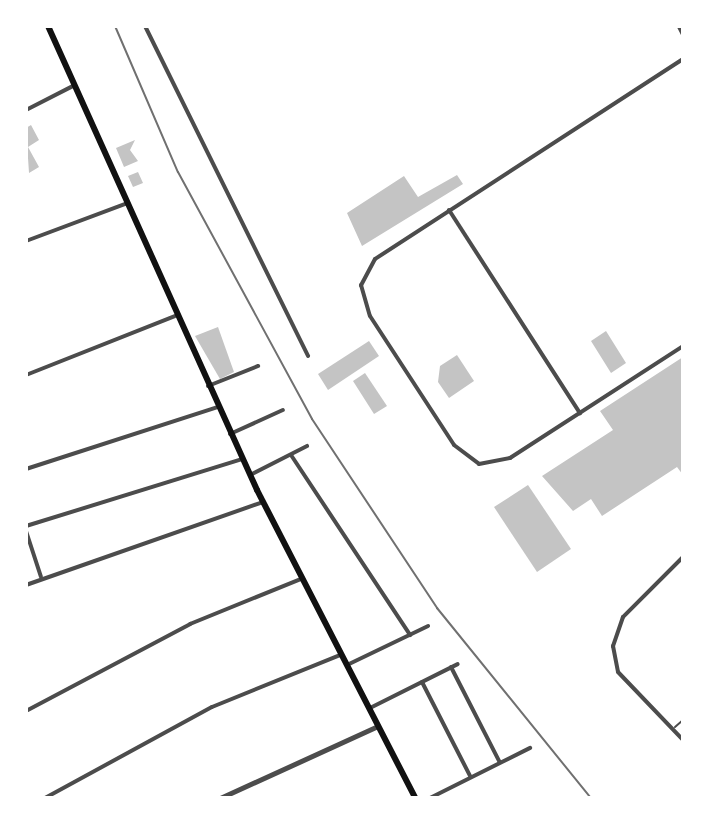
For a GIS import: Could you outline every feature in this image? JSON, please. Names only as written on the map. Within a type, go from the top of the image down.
[{"type":"main road","points":[[48,26],[230,434],[376,727],[415,798]]},
{"type":"street","points":[[145,26],[308,356]]},
{"type":"street","points":[[679,26],[683,34]]},
{"type":"street","points":[[683,59],[375,259],[363,276],[364,307],[460,454],[479,464],[500,463],[683,346]]},
{"type":"street","points":[[26,110],[73,86]]},
{"type":"street","points":[[26,241],[125,204]]},
{"type":"street","points":[[449,210],[580,413]]},
{"type":"street","points":[[26,375],[175,316]]},
{"type":"street","points":[[208,386],[258,366]]},
{"type":"street","points":[[26,469],[218,407]]},
{"type":"street","points":[[230,434],[283,410]]},
{"type":"street","points":[[250,475],[307,446]]},
{"type":"street","points":[[291,455],[410,635]]},
{"type":"street","points":[[41,577],[26,528],[242,459]]},
{"type":"street","points":[[26,585],[41,577],[263,502]]},
{"type":"street","points":[[683,557],[617,626],[618,672],[683,740]]},
{"type":"street","points":[[26,711],[190,624],[301,579]]},
{"type":"street","points":[[345,666],[428,626]]},
{"type":"street","points":[[45,798],[212,707],[340,655]]},
{"type":"street","points":[[368,709],[458,664]]},
{"type":"street","points":[[451,667],[499,762]]},
{"type":"street","points":[[422,682],[470,777]]},
{"type":"street","points":[[220,798],[376,727]]},
{"type":"street","points":[[430,798],[530,748]]},
{"type":"street","points":[[522,798],[538,798]]},
{"type":"lane","points":[[673,730],[683,720]]},
{"type":"building","points":[[31,125],[39,140],[28,147],[39,167],[29,173],[26,128]]},
{"type":"building","points":[[135,140],[130,150],[138,161],[124,167],[116,148]]},
{"type":"building","points":[[138,172],[143,183],[133,187],[128,176]]},
{"type":"building","points":[[457,175],[463,184],[362,246],[347,213],[404,176],[418,197]]},
{"type":"building","points":[[218,327],[234,372],[220,379],[195,336]]},
{"type":"building","points":[[606,331],[626,363],[611,373],[591,341]]},
{"type":"building","points":[[369,341],[379,356],[328,390],[318,374]]},
{"type":"building","points":[[457,355],[474,381],[449,398],[438,382],[440,366]]},
{"type":"building","points":[[683,357],[683,475],[677,467],[602,516],[591,499],[573,511],[542,476],[613,430],[600,411]]},
{"type":"building","points":[[365,373],[387,406],[374,414],[353,381]]},
{"type":"building","points":[[528,485],[571,549],[537,572],[494,507]]},
{"type":"railway","points":[[115,26],[178,172],[312,419],[437,608],[591,798]]}]
